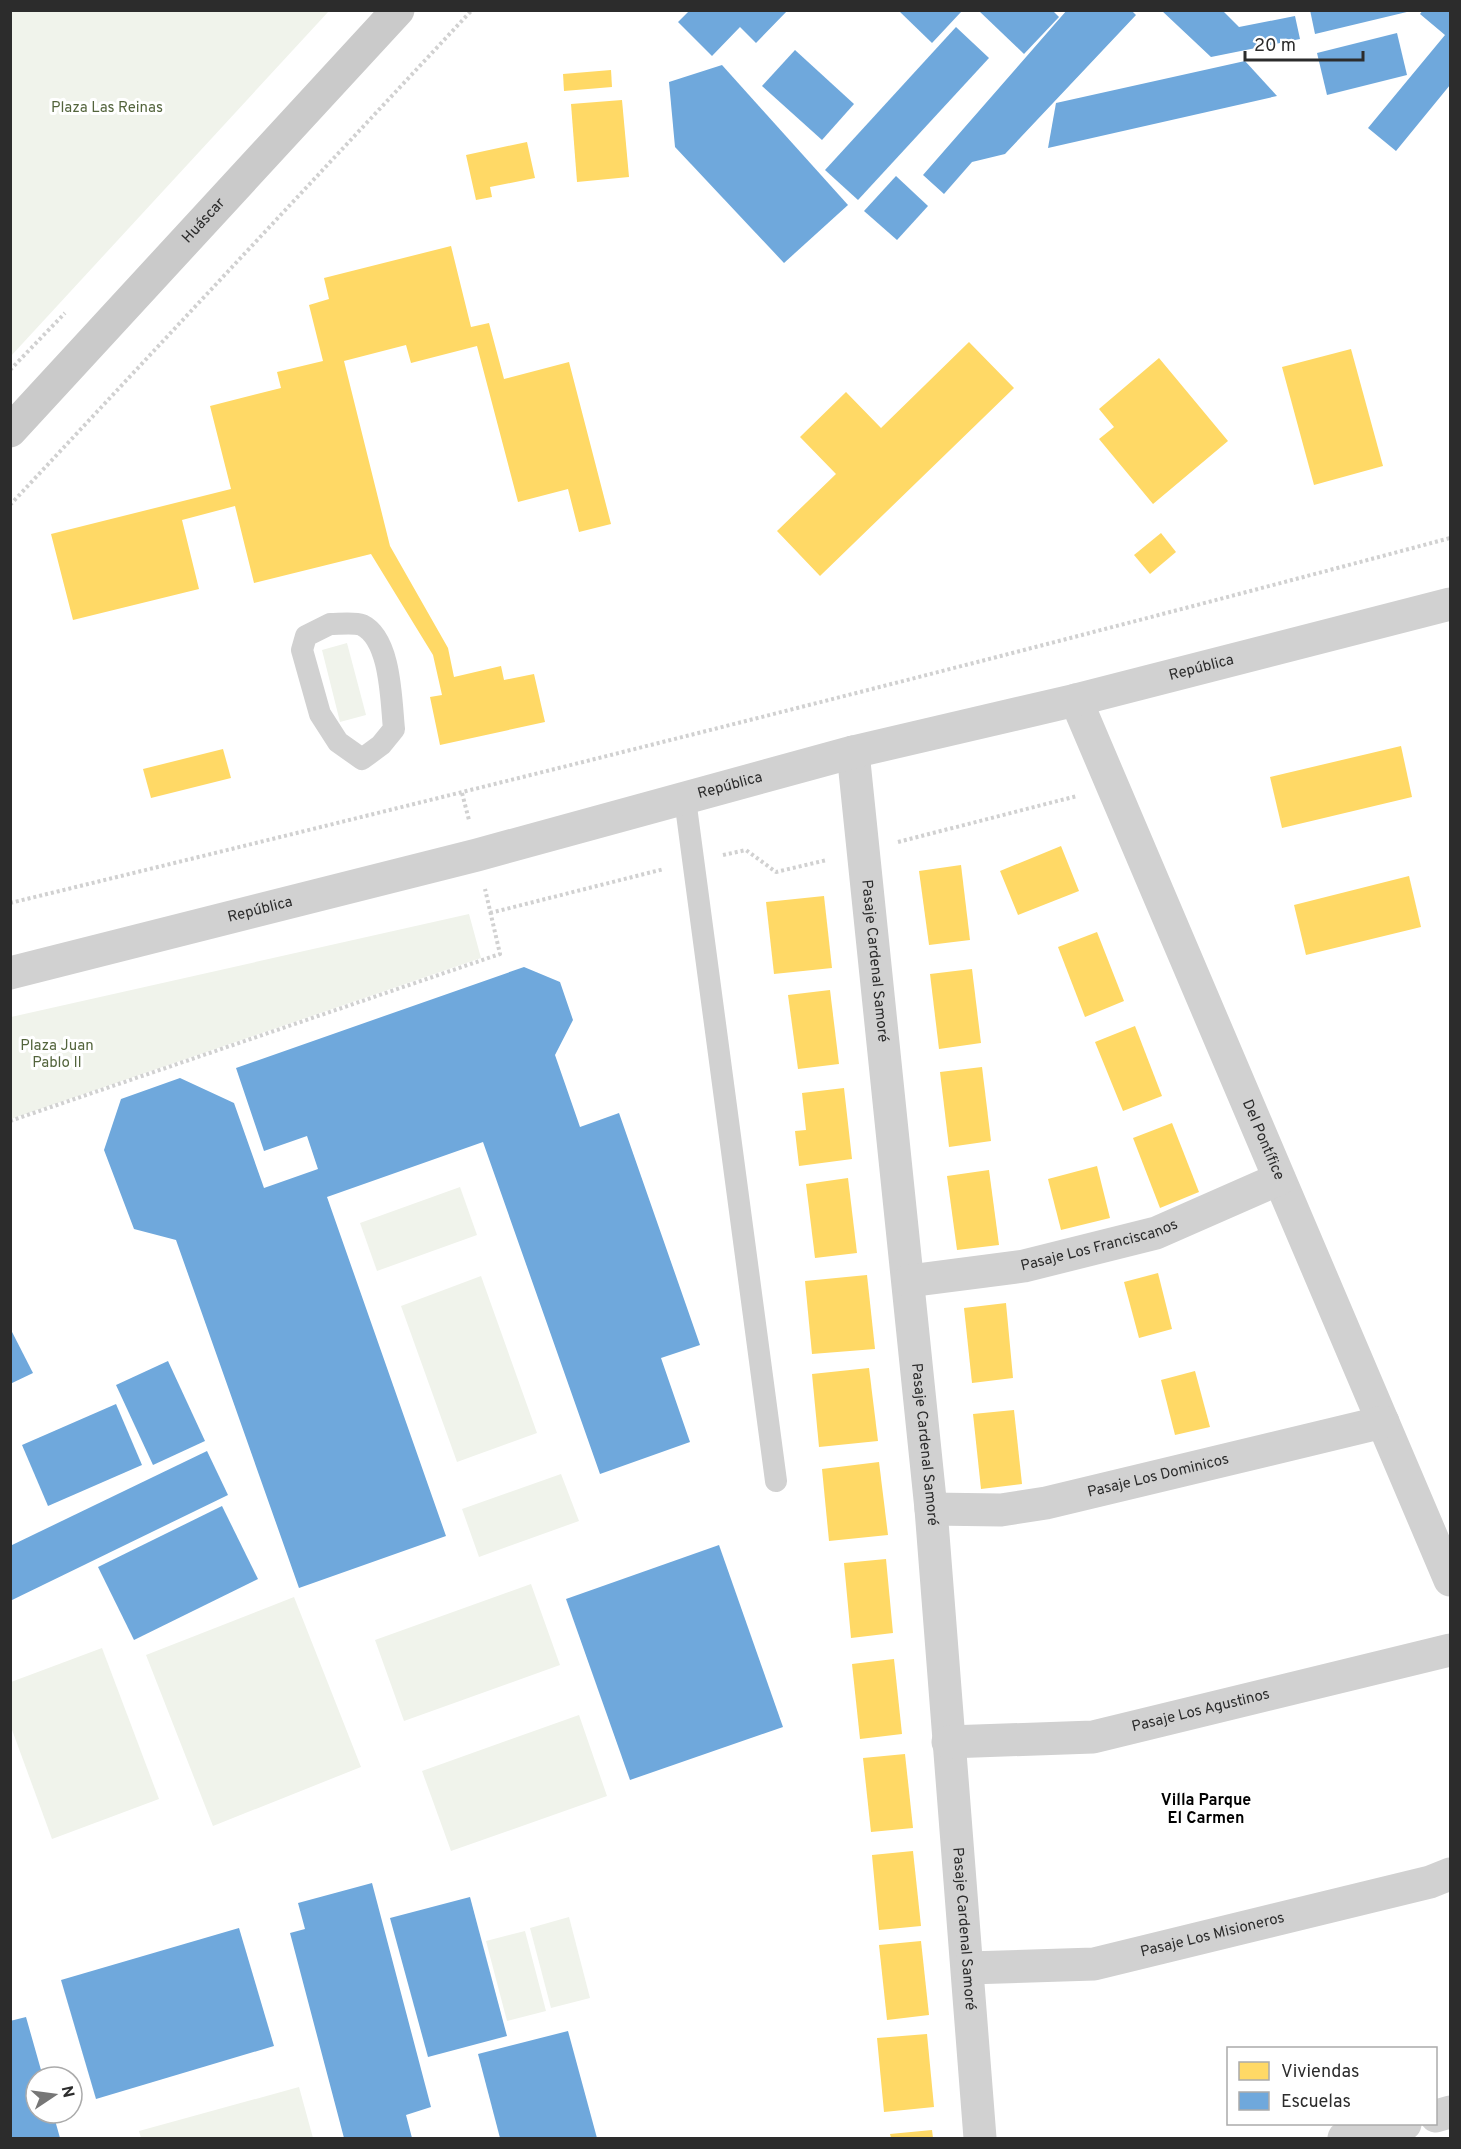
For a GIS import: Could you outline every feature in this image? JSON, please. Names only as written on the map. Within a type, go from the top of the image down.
[{"type":"street","name":"Huáscar","points":[[10,431],[398,10]]},
{"type":"street","name":"República","points":[[10,973],[477,855],[853,752],[1076,700],[1450,604]]},
{"type":"street","name":"Del Pontífice","points":[[1076,700],[1450,1580]]},
{"type":"street","name":"Pasaje Cardenal Samoré","points":[[853,752],[931,1509],[980,2139]]},
{"type":"street","name":"Pasaje Los Franciscanos","points":[[909,1281],[1024,1266],[1156,1233],[1280,1179]]},
{"type":"street","name":"Pasaje Los Dominicos","points":[[931,1509],[1001,1510],[1046,1503],[1383,1422]]},
{"type":"street","name":"Pasaje Los Agustinos","points":[[948,1742],[1093,1737],[1450,1650]]},
{"type":"street","name":"Pasaje Los Misioneros","points":[[968,1968],[1094,1964],[1430,1882],[1450,1874]]},
{"type":"street","points":[[1344,2139],[1401,2125]]},
{"type":"lane","points":[[330,624],[361,624],[377,636],[387,671],[394,729],[381,745],[362,759],[338,742],[320,714],[302,651],[306,636],[330,624]]},
{"type":"lane","points":[[685,799],[776,1481]]},
{"type":"path","points":[[10,505],[472,10]]},
{"type":"path","points":[[10,903],[474,790],[1127,625],[1450,538]]},
{"type":"path","points":[[490,913],[746,850],[776,872],[1112,787]]},
{"type":"path","points":[[10,1121],[500,954]]},
{"type":"green space","name":"Plaza Las Reinas","points":[[10,11],[329,11],[11,356]]},
{"type":"green space","points":[[347,643],[366,715],[340,722],[322,650]]},
{"type":"green space","name":"Plaza Juan Pablo II","points":[[469,914],[481,958],[11,1119],[11,1017]]},
{"type":"green space","points":[[460,1187],[477,1235],[377,1271],[360,1223]]},
{"type":"green space","points":[[481,1276],[537,1433],[457,1462],[401,1306]]},
{"type":"green space","points":[[561,1474],[579,1521],[479,1557],[462,1509]]},
{"type":"green space","points":[[531,1584],[560,1665],[404,1721],[375,1640]]},
{"type":"green space","points":[[294,1597],[361,1767],[213,1826],[146,1655]]},
{"type":"green space","points":[[102,1648],[159,1799],[52,1839],[11,1727],[11,1682]]},
{"type":"green space","points":[[579,1715],[607,1796],[451,1851],[422,1771]]},
{"type":"green space","points":[[569,1917],[590,1998],[551,2008],[530,1928]]},
{"type":"green space","points":[[525,1931],[546,2011],[507,2021],[486,1941]]},
{"type":"green space","points":[[299,2087],[313,2138],[141,2138],[139,2131]]},
{"type":"building: Viviendas","points":[[611,70],[612,87],[564,91],[563,74]]},
{"type":"building: Viviendas","points":[[622,100],[629,177],[577,182],[571,104]]},
{"type":"building: Viviendas","points":[[527,142],[535,178],[490,187],[492,197],[476,200],[466,155]]},
{"type":"building: Viviendas","points":[[451,246],[471,327],[489,323],[504,379],[569,362],[611,524],[579,532],[568,489],[518,502],[477,346],[411,363],[406,345],[344,361],[390,546],[448,648],[454,677],[501,666],[504,680],[534,674],[545,722],[440,745],[430,697],[442,695],[433,655],[371,554],[254,583],[235,506],[182,520],[199,589],[73,620],[51,534],[231,489],[210,406],[281,388],[277,372],[323,361],[309,305],[329,299],[324,278]]},
{"type":"building: Viviendas","points":[[969,342],[1014,388],[820,576],[777,531],[836,474],[800,437],[846,392],[881,428]]},
{"type":"building: Viviendas","points":[[1351,349],[1383,466],[1314,485],[1282,367]]},
{"type":"building: Viviendas","points":[[1159,358],[1228,441],[1153,504],[1099,439],[1114,427],[1099,409]]},
{"type":"building: Viviendas","points":[[1161,533],[1176,552],[1150,574],[1134,555]]},
{"type":"building: Viviendas","points":[[1401,746],[1412,797],[1282,828],[1270,777]]},
{"type":"building: Viviendas","points":[[223,749],[231,778],[151,798],[143,769]]},
{"type":"building: Viviendas","points":[[1061,846],[1079,891],[1018,915],[1000,871]]},
{"type":"building: Viviendas","points":[[961,865],[970,940],[929,945],[919,871]]},
{"type":"building: Viviendas","points":[[1409,876],[1421,927],[1306,955],[1294,905]]},
{"type":"building: Viviendas","points":[[824,896],[832,968],[774,974],[766,902]]},
{"type":"building: Viviendas","points":[[1097,932],[1124,1001],[1085,1017],[1058,947]]},
{"type":"building: Viviendas","points":[[972,969],[981,1043],[939,1049],[930,974]]},
{"type":"building: Viviendas","points":[[830,990],[839,1064],[798,1069],[788,995]]},
{"type":"building: Viviendas","points":[[1135,1026],[1162,1096],[1123,1111],[1095,1042]]},
{"type":"building: Viviendas","points":[[982,1067],[991,1141],[949,1147],[940,1072]]},
{"type":"building: Viviendas","points":[[844,1088],[852,1159],[799,1166],[795,1131],[806,1130],[802,1093]]},
{"type":"building: Viviendas","points":[[1172,1123],[1199,1192],[1160,1208],[1133,1138]]},
{"type":"building: Viviendas","points":[[1097,1166],[1110,1218],[1061,1230],[1048,1179]]},
{"type":"building: Viviendas","points":[[989,1170],[999,1245],[957,1250],[947,1176]]},
{"type":"building: Viviendas","points":[[848,1178],[857,1253],[815,1258],[806,1184]]},
{"type":"building: Viviendas","points":[[1158,1273],[1172,1329],[1139,1338],[1124,1282]]},
{"type":"building: Viviendas","points":[[867,1275],[875,1349],[812,1354],[805,1281]]},
{"type":"building: Viviendas","points":[[1006,1303],[1013,1378],[972,1383],[964,1308]]},
{"type":"building: Viviendas","points":[[869,1368],[878,1441],[819,1447],[812,1374]]},
{"type":"building: Viviendas","points":[[1195,1371],[1210,1427],[1175,1435],[1161,1380]]},
{"type":"building: Viviendas","points":[[1014,1410],[1022,1484],[981,1489],[973,1414]]},
{"type":"building: Viviendas","points":[[879,1462],[888,1535],[829,1541],[822,1469]]},
{"type":"building: Viviendas","points":[[886,1559],[893,1633],[851,1638],[844,1563]]},
{"type":"building: Viviendas","points":[[894,1659],[902,1734],[860,1739],[852,1664]]},
{"type":"building: Viviendas","points":[[905,1754],[913,1828],[871,1832],[863,1758]]},
{"type":"building: Viviendas","points":[[913,1851],[921,1926],[879,1930],[872,1855]]},
{"type":"building: Viviendas","points":[[921,1941],[929,2015],[887,2020],[879,1945]]},
{"type":"building: Viviendas","points":[[927,2034],[934,2107],[884,2112],[877,2038]]},
{"type":"building: Viviendas","points":[[932,2130],[933,2138],[891,2138],[890,2134]]},
{"type":"building: Escuelas","points":[[690,10],[788,10],[756,43],[740,27],[712,56],[678,22]]},
{"type":"building: Escuelas","points":[[898,10],[960,10],[961,12],[932,43]]},
{"type":"building: Escuelas","points":[[978,10],[1052,10],[1059,17],[1024,54]]},
{"type":"building: Escuelas","points":[[1067,10],[1131,10],[1136,15],[1005,154],[972,162],[944,194],[923,175]]},
{"type":"building: Escuelas","points":[[1161,10],[1222,10],[1239,27],[1295,16],[1300,39],[1211,57]]},
{"type":"building: Escuelas","points":[[1310,10],[1411,10],[1411,11],[1315,34]]},
{"type":"building: Escuelas","points":[[1423,10],[1450,10],[1450,85],[1396,151],[1368,128],[1445,35],[1420,14]]},
{"type":"building: Escuelas","points":[[956,27],[989,58],[858,200],[825,170]]},
{"type":"building: Escuelas","points":[[1397,33],[1407,75],[1327,95],[1317,53]]},
{"type":"building: Escuelas","points":[[795,50],[854,104],[822,140],[762,86]]},
{"type":"building: Escuelas","points":[[1245,61],[1277,96],[1048,148],[1056,103]]},
{"type":"building: Escuelas","points":[[722,65],[848,205],[784,263],[675,147],[669,82]]},
{"type":"building: Escuelas","points":[[896,176],[928,206],[897,240],[864,211]]},
{"type":"building: Escuelas","points":[[524,967],[560,982],[573,1020],[555,1055],[580,1127],[619,1113],[700,1345],[661,1358],[690,1442],[600,1474],[483,1142],[327,1197],[446,1536],[299,1588],[176,1240],[134,1229],[104,1150],[121,1099],[180,1078],[234,1103],[264,1188],[318,1169],[307,1136],[264,1151],[236,1068]]},
{"type":"building: Escuelas","points":[[10,1328],[33,1373],[10,1384]]},
{"type":"building: Escuelas","points":[[168,1361],[205,1441],[153,1465],[116,1385]]},
{"type":"building: Escuelas","points":[[116,1404],[142,1465],[48,1506],[22,1445]]},
{"type":"building: Escuelas","points":[[207,1451],[228,1495],[10,1601],[10,1546]]},
{"type":"building: Escuelas","points":[[222,1506],[258,1579],[134,1640],[98,1567]]},
{"type":"building: Escuelas","points":[[719,1545],[783,1727],[630,1780],[566,1599]]},
{"type":"building: Escuelas","points":[[372,1883],[431,2107],[406,2115],[412,2138],[344,2138],[290,1933],[305,1929],[298,1903]]},
{"type":"building: Escuelas","points":[[470,1897],[507,2036],[428,2057],[390,1918]]},
{"type":"building: Escuelas","points":[[239,1928],[274,2046],[96,2099],[61,1980]]},
{"type":"building: Escuelas","points":[[26,2017],[40,2065],[24,2065],[24,2125],[56,2125],[60,2138],[10,2138],[10,2021]]},
{"type":"building: Escuelas","points":[[568,2031],[597,2138],[500,2138],[478,2054]]},
{"type":"district","name":"Villa Parque El Carmen","points":[[1206,1810]]}]
